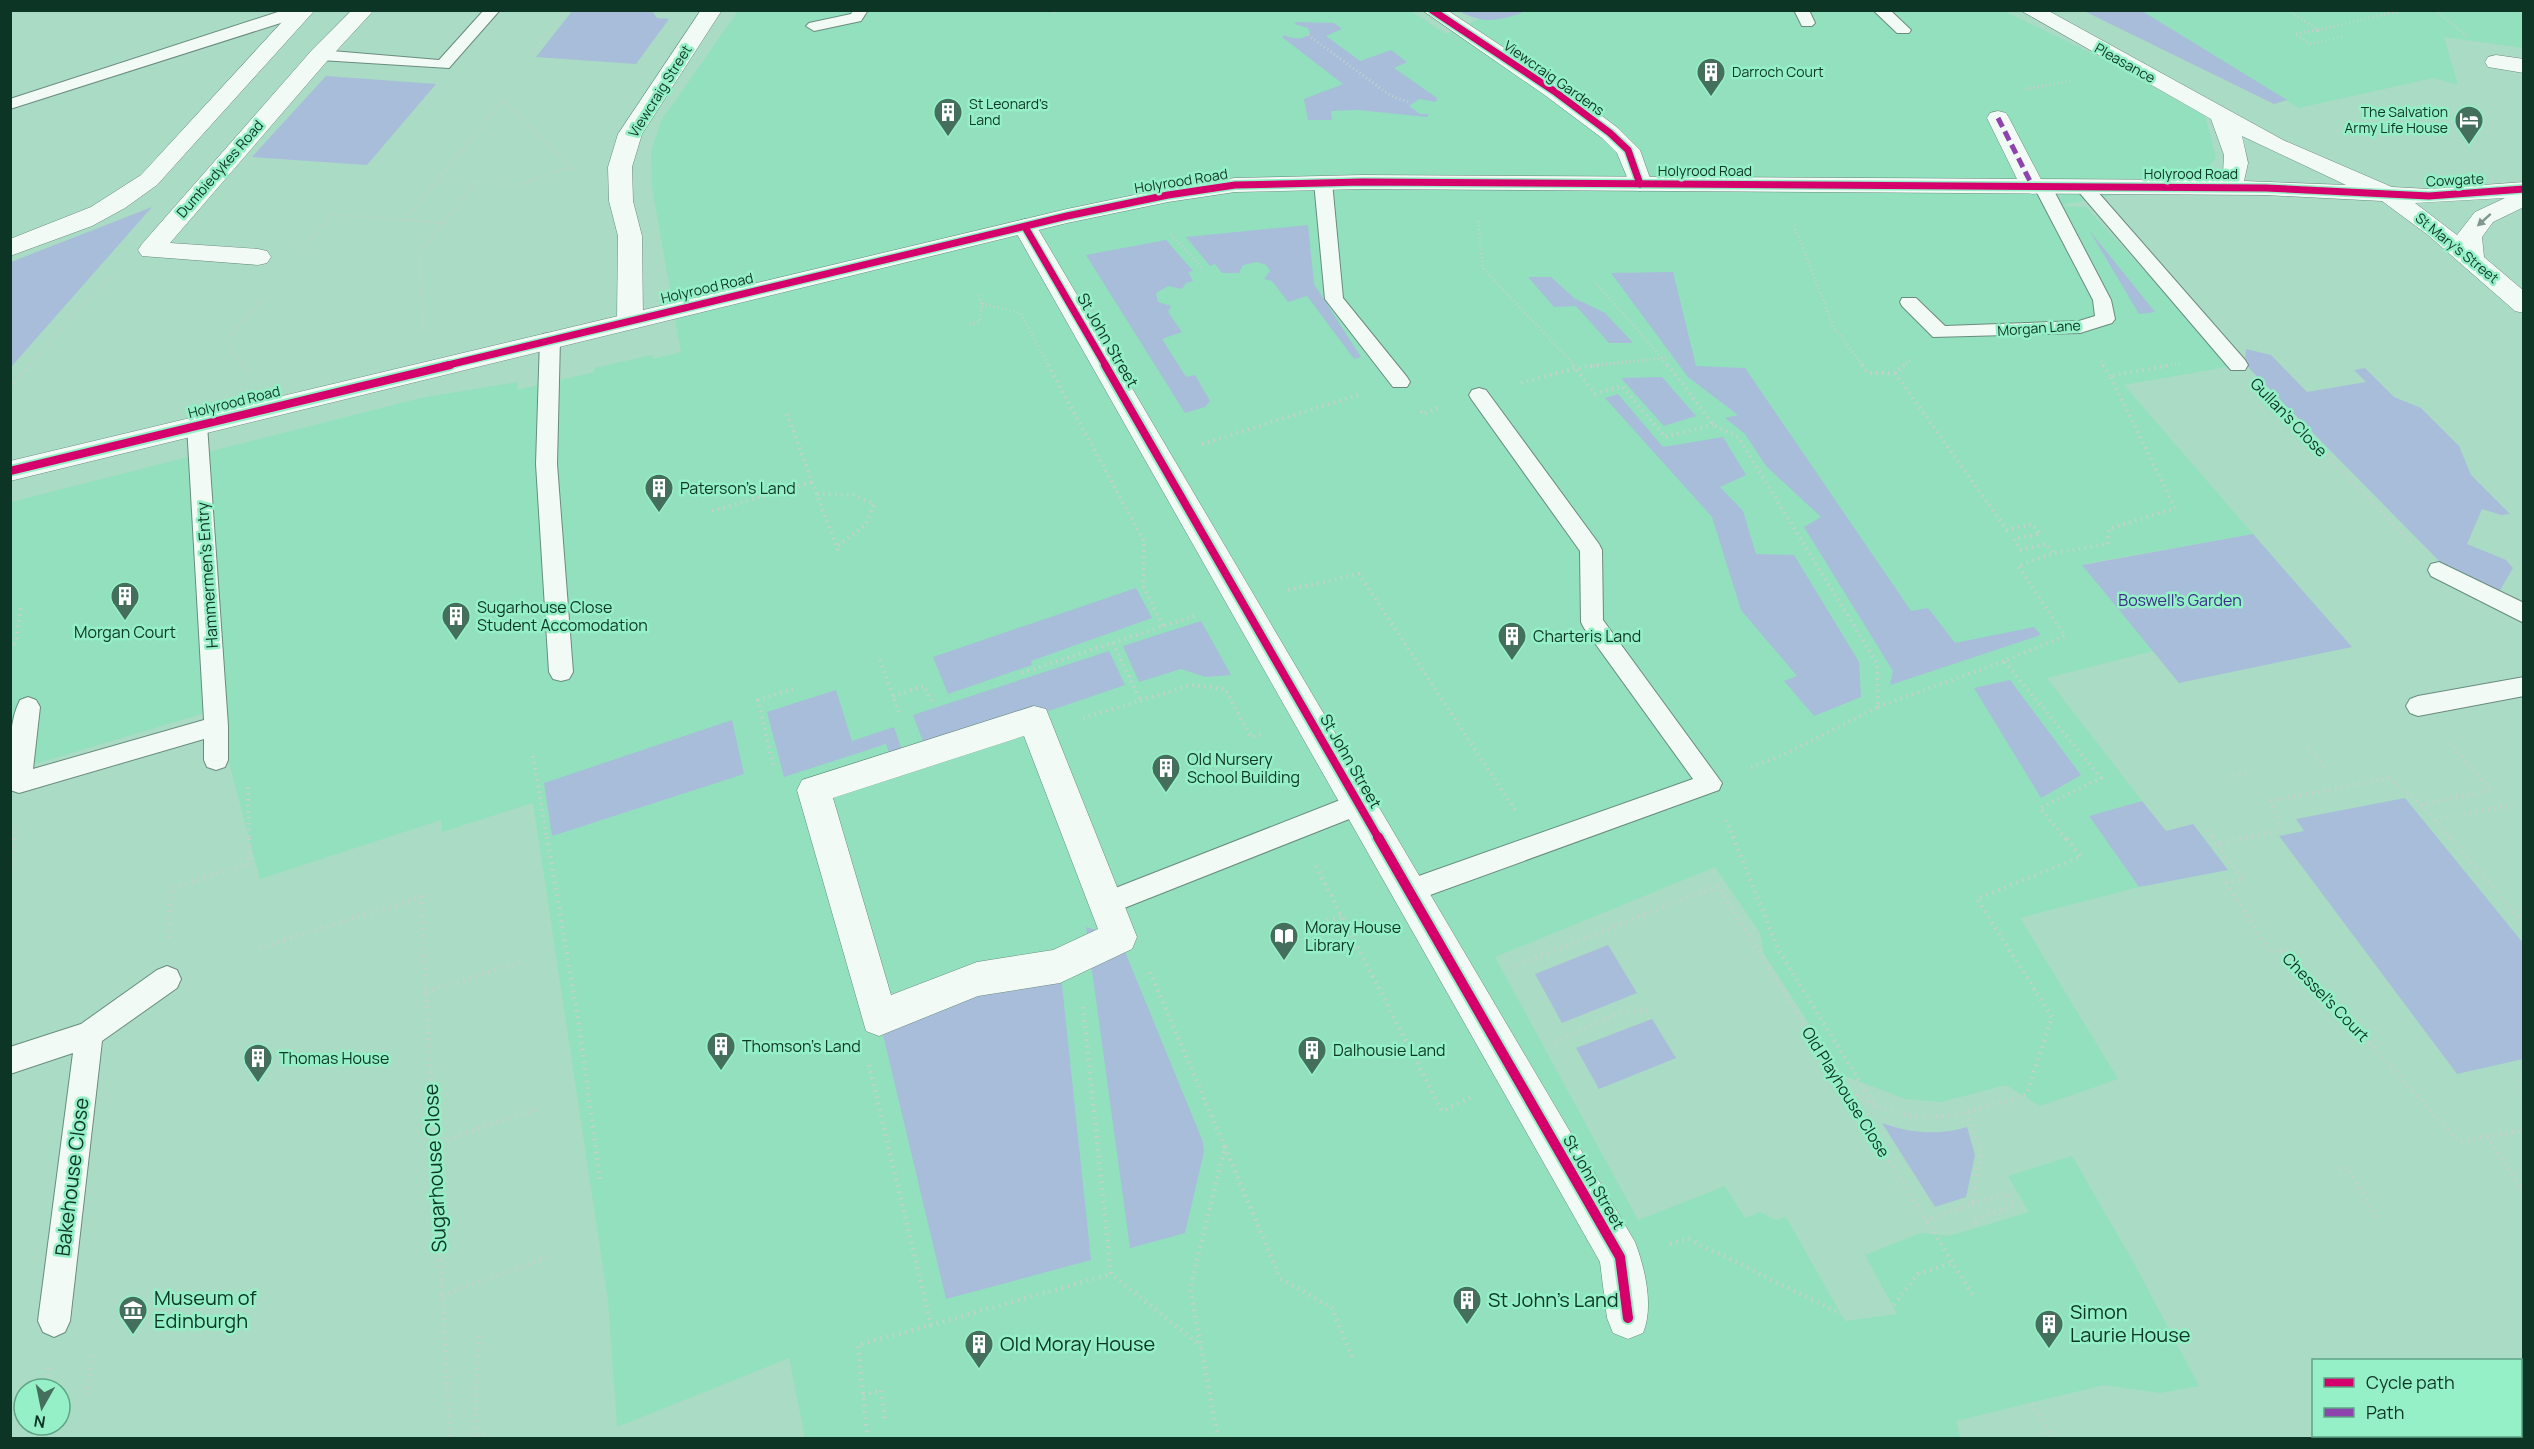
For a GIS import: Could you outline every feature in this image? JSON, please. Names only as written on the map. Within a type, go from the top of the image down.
[{"type":"street","points":[[10,248],[66,230],[120,202],[148,180],[305,10]]},
{"type":"street","name":"Dumbiedykes Road","points":[[150,250],[320,55],[364,10]]},
{"type":"street","name":"Viewcraig Street","points":[[630,320],[630,236],[621,201],[620,167],[630,134],[712,10]]},
{"type":"street","name":"Viewcraig Gardens","points":[[1432,10],[1554,91],[1610,133],[1628,150],[1640,184]]},
{"type":"street","name":"Pleasance","points":[[2030,10],[2275,145],[2388,194]]},
{"type":"street","points":[[2496,62],[2523,66]]},
{"type":"street","points":[[2215,188],[2234,178],[2237,162],[2232,138],[2221,116]]},
{"type":"street","points":[[1998,118],[2038,187]]},
{"type":"street","name":"Holyrood Road","points":[[10,471],[630,320],[1105,208],[1203,189],[1323,182],[2215,188],[2298,189],[2388,194]]},
{"type":"street","name":"Cowgate","points":[[2388,194],[2450,195],[2523,189]]},
{"type":"street","name":"St Mary's Street","points":[[2388,194],[2437,230],[2523,305]]},
{"type":"street","points":[[2472,260],[2469,236],[2484,217],[2523,198]]},
{"type":"street","name":"St John Street","points":[[1025,227],[1620,1257],[1628,1318]]},
{"type":"street","points":[[150,250],[258,257]]},
{"type":"street","points":[[1034,719],[1111,901],[1119,937],[1077,955],[1060,966],[977,979],[879,1018],[814,790],[1034,719]]},
{"type":"lane","points":[[10,104],[282,18],[296,10]]},
{"type":"lane","points":[[320,55],[443,65],[493,10]]},
{"type":"lane","points":[[814,26],[856,18],[861,10]]},
{"type":"lane","points":[[1880,10],[1903,30]]},
{"type":"lane","points":[[1323,182],[1334,299],[1400,382]]},
{"type":"lane","name":"Morgan Lane","points":[[1940,333],[2080,327],[2105,319],[2102,300],[2038,187]]},
{"type":"lane","name":"Gullan's Close","points":[[2084,187],[2238,365]]},
{"type":"lane","points":[[1909,302],[1940,333]]},
{"type":"lane","points":[[550,339],[546,383],[545,441],[561,672]]},
{"type":"lane","points":[[1408,891],[1710,783],[1592,622],[1591,550],[1479,395]]},
{"type":"lane","name":"Hammermen's Entry","points":[[198,425],[216,726],[216,760]]},
{"type":"lane","points":[[2439,570],[2523,614]]},
{"type":"lane","points":[[2418,706],[2523,686]]},
{"type":"lane","points":[[28,707],[15,785],[216,726]]},
{"type":"lane","points":[[1111,901],[1358,804]]},
{"type":"lane","points":[[10,1061],[89,1034],[167,979]]},
{"type":"lane","name":"Bakehouse Close","points":[[54,1321],[89,1034]]},
{"type":"path","points":[[532,53],[567,10]]},
{"type":"path","points":[[1052,10],[1057,14]]},
{"type":"path","points":[[2288,10],[2318,30]]},
{"type":"path","points":[[2345,36],[2310,44],[2295,34],[2403,10]]},
{"type":"path","points":[[1308,35],[1391,96],[1411,104]]},
{"type":"path","points":[[406,220],[503,100],[570,167],[621,201]]},
{"type":"path","points":[[440,179],[519,185],[570,167]]},
{"type":"path","points":[[408,374],[424,327],[420,253],[475,182]]},
{"type":"path","points":[[1779,185],[1834,328],[1868,373],[1894,373],[1940,333]]},
{"type":"path","points":[[294,260],[332,214],[442,223]]},
{"type":"path","points":[[1479,225],[1483,268],[1576,368],[1595,394],[1622,386],[1665,437],[1713,425]]},
{"type":"path","points":[[10,388],[97,288],[150,250]]},
{"type":"path","points":[[1596,283],[1686,388],[1713,425],[1738,437],[1876,663],[1878,707]]},
{"type":"path","points":[[970,324],[980,321],[982,304],[978,294]]},
{"type":"path","points":[[224,419],[248,372],[227,341],[264,296]]},
{"type":"path","points":[[982,304],[1020,313],[1144,540],[1143,586],[1163,626]]},
{"type":"path","points":[[1159,458],[1400,382],[1423,414],[1479,395],[1576,368],[1670,357]]},
{"type":"path","points":[[1894,373],[2007,530],[2032,524],[2040,534],[2013,539],[2021,550],[2047,544],[2054,553]]},
{"type":"path","points":[[1432,399],[1440,407]]},
{"type":"path","points":[[787,414],[837,549],[866,524],[873,514],[874,504],[858,495],[837,492],[817,494]]},
{"type":"path","points":[[1785,754],[1878,707],[2065,636],[2018,566],[2054,553],[2108,544],[2109,529],[2175,508],[2134,424]]},
{"type":"path","points":[[712,511],[812,482]]},
{"type":"path","points":[[1241,600],[1359,574],[1538,845]]},
{"type":"path","points":[[10,649],[16,642],[21,604]]},
{"type":"path","points":[[1011,677],[1197,615]]},
{"type":"path","points":[[1113,643],[1140,699]]},
{"type":"path","points":[[1844,1089],[1876,1108],[1920,1120],[1966,1113],[2027,1094],[2052,1017],[1977,900],[2081,857],[2040,808],[2101,778],[2004,661]]},
{"type":"path","points":[[893,696],[924,686],[932,704],[943,700]]},
{"type":"path","points":[[773,769],[758,700],[796,688]]},
{"type":"path","points":[[2418,706],[2490,790],[2422,805]]},
{"type":"path","points":[[2308,747],[2326,769]]},
{"type":"path","points":[[533,756],[579,1026],[600,1180]]},
{"type":"path","points":[[2233,776],[2248,772]]},
{"type":"path","points":[[2207,830],[2217,844],[2281,830],[2271,801],[2389,778],[2422,805],[2523,925]]},
{"type":"path","points":[[1710,783],[1779,951],[1876,1108]]},
{"type":"path","points":[[171,888],[249,864],[248,786]]},
{"type":"path","points":[[2435,820],[2511,805]]},
{"type":"path","points":[[10,872],[16,818]]},
{"type":"path","points":[[1296,828],[1442,1111],[1511,1069],[1622,1012],[1647,1010]]},
{"type":"path","points":[[1111,901],[1225,1147],[1280,1278],[1332,1308],[1352,1357]]},
{"type":"path","points":[[1328,921],[1342,916]]},
{"type":"path","points":[[1077,955],[1111,1274],[1201,1346]]},
{"type":"path","points":[[426,992],[521,962]]},
{"type":"path","points":[[868,1060],[931,1325]]},
{"type":"path","points":[[2523,1076],[2520,1077],[2523,1105]]},
{"type":"path","points":[[435,1144],[535,1109]]},
{"type":"path","points":[[1966,1113],[1981,1154],[1972,1204]]},
{"type":"path","points":[[2487,1136],[2523,1193]]},
{"type":"path","points":[[1218,1438],[1190,1288],[1225,1147]]},
{"type":"path","points":[[2339,1169],[2347,1167],[2379,1221]]},
{"type":"path","points":[[1925,1220],[2007,1193],[2014,1206],[1974,1219],[1978,1227]]},
{"type":"path","points":[[1620,1257],[1689,1239],[1841,1314]]},
{"type":"path","points":[[442,1296],[550,1256]]},
{"type":"path","points":[[1894,1305],[1918,1274],[1952,1263]]},
{"type":"path","points":[[867,1432],[858,1345],[1111,1274]]},
{"type":"path","points":[[478,1336],[474,1437],[484,1434]]},
{"type":"path","points":[[88,1395],[92,1350]]},
{"type":"path","points":[[863,1395],[882,1390],[885,1422]]},
{"type":"path","points":[[2032,1402],[2052,1438]]},
{"type":"shaded area","points":[[1409,10],[1446,34],[1499,10],[2004,11],[2099,57],[2205,116],[2216,158],[2199,177],[2058,206],[2086,207],[2232,366],[2124,385],[2253,534],[2083,564],[2153,651],[2047,678],[2142,801],[2089,816],[2139,887],[2020,918],[2118,1079],[2040,1106],[2006,1085],[1941,1102],[1906,1099],[1842,1075],[1764,954],[1760,933],[1715,867],[1495,957],[1638,1220],[1725,1186],[1745,1218],[1760,1212],[1775,1220],[1786,1217],[1845,1321],[1897,1314],[1865,1255],[1921,1233],[1949,1236],[2029,1212],[2008,1176],[2072,1156],[2135,1265],[2199,1386],[2160,1393],[2104,1385],[1956,1421],[1960,1437],[1952,1438],[805,1438],[789,1358],[617,1427],[608,1301],[533,803],[442,832],[441,820],[260,879],[215,710],[38,763],[11,766],[11,502],[421,398],[518,382],[517,390],[595,372],[594,368],[652,355],[653,359],[681,352],[652,187],[651,152],[661,121],[738,11]]},
{"type":"shaded area","points":[[2142,11],[2523,11],[2523,48],[2444,37],[2458,85],[2433,78],[2299,108]]},
{"type":"green space","points":[[573,10],[652,11],[657,18],[669,19],[636,64],[536,57]]},
{"type":"green space","points":[[1459,11],[1522,11],[1513,16],[1490,20],[1475,18]]},
{"type":"green space","points":[[2084,11],[2142,11],[2287,100],[2274,104]]},
{"type":"green space","points":[[1296,22],[1334,23],[1342,29],[1326,36],[1360,61],[1391,50],[1407,62],[1394,68],[1437,98],[1436,102],[1419,99],[1409,106],[1420,114],[1429,114],[1427,117],[1358,110],[1331,111],[1332,120],[1308,120],[1304,99],[1343,84],[1282,37],[1284,35],[1301,38],[1310,33],[1308,28],[1294,24]]},
{"type":"green space","points":[[326,76],[436,84],[367,165],[252,157]]},
{"type":"green space","points":[[152,207],[11,367],[11,262]]},
{"type":"green space","points":[[1308,225],[1314,284],[1361,357],[1354,359],[1307,296],[1288,302],[1272,281],[1264,279],[1270,271],[1266,265],[1257,262],[1243,265],[1239,273],[1222,273],[1215,264],[1210,266],[1186,237]]},
{"type":"green space","points":[[2089,230],[2155,312],[2139,314]]},
{"type":"green space","points":[[1166,240],[1193,271],[1188,272],[1193,281],[1186,283],[1182,289],[1168,286],[1156,293],[1158,302],[1171,306],[1168,312],[1182,332],[1162,339],[1186,377],[1195,375],[1210,401],[1205,407],[1185,413],[1086,255]]},
{"type":"green space","points":[[1673,272],[1696,366],[1745,368],[1911,611],[1928,608],[1955,643],[2034,627],[2041,635],[1890,685],[1893,671],[1804,527],[1821,517],[1766,466],[1745,434],[1725,418],[1738,415],[1688,377],[1611,273]]},
{"type":"green space","points":[[1528,277],[1551,277],[1574,298],[1605,313],[1633,343],[1609,343],[1576,306],[1554,307]]},
{"type":"green space","points":[[2246,349],[2271,355],[2307,392],[2366,382],[2354,370],[2365,368],[2394,397],[2421,408],[2459,446],[2471,475],[2510,514],[2501,515],[2482,509],[2467,544],[2506,560],[2513,568],[2499,592],[2449,571],[2245,364]]},
{"type":"green space","points":[[1662,377],[1696,416],[1664,426],[1621,378]]},
{"type":"green space","points":[[1618,394],[1663,447],[1723,437],[1746,475],[1720,487],[1743,511],[1756,554],[1794,555],[1859,662],[1861,697],[1814,716],[1784,681],[1797,676],[1741,610],[1712,517],[1605,398]]},
{"type":"green space","name":"Boswell's Garden","points":[[2253,534],[2352,647],[2179,683],[2082,565]]},
{"type":"green space","points":[[1136,588],[1152,618],[1031,661],[1032,665],[948,694],[933,657]]},
{"type":"green space","points":[[1201,621],[1231,675],[1205,677],[1181,669],[1139,682],[1123,646]]},
{"type":"green space","points":[[1109,651],[1125,685],[927,752],[913,715]]},
{"type":"green space","points":[[2010,680],[2081,775],[2041,798],[1974,688]]},
{"type":"green space","points":[[836,690],[852,741],[894,727],[905,759],[893,764],[886,744],[784,777],[767,712]]},
{"type":"green space","points":[[732,720],[744,774],[552,836],[544,783]]},
{"type":"green space","points":[[2405,798],[2523,943],[2523,1059],[2457,1074],[2279,836],[2304,831],[2296,819]]},
{"type":"green space","points":[[2142,801],[2166,831],[2193,824],[2228,870],[2139,887],[2089,816]]},
{"type":"green space","points":[[1086,927],[1119,937],[1203,1142],[1204,1152],[1185,1233],[1130,1248]]},
{"type":"green space","points":[[1608,945],[1637,993],[1562,1023],[1535,974]]},
{"type":"green space","points":[[1060,966],[1091,1260],[946,1299],[879,1018]]},
{"type":"green space","points":[[1652,1019],[1676,1058],[1599,1089],[1576,1048]]},
{"type":"green space","points":[[1882,1123],[1924,1132],[1945,1132],[1967,1127],[1975,1155],[1966,1197],[1935,1207]]},
{"type":"marked path","points":[[1998,118],[2033,187]]},
{"type":"cycle path","points":[[1432,10],[1554,91],[1610,133],[1628,150],[1640,184]]},
{"type":"cycle path","points":[[10,471],[1067,216],[1168,195],[1235,185],[1362,182],[2266,188],[2429,196],[2524,189]]},
{"type":"cycle path","points":[[1025,227],[1620,1257],[1628,1318]]},
{"type":"place","name":"Darroch Court","points":[[1711,98]]},
{"type":"place","name":"St Leonard's Land","points":[[948,138]]},
{"type":"place","name":"The Salvation Army Life House","points":[[2469,146]]},
{"type":"place","name":"Paterson's Land","points":[[659,514]]},
{"type":"place","name":"Morgan Court","points":[[125,622]]},
{"type":"place","name":"Sugarhouse Close Student Accomodation","points":[[456,642]]},
{"type":"place","name":"Charteris Land","points":[[1512,662]]},
{"type":"place","name":"Old Nursery School Building","points":[[1166,794]]},
{"type":"place","name":"Moray House Library","points":[[1284,962]]},
{"type":"place","name":"Thomson's Land","points":[[721,1072]]},
{"type":"place","name":"Dalhousie Land","points":[[1312,1076]]},
{"type":"place","name":"Thomas House","points":[[258,1084]]},
{"type":"place","name":"St John's Land","points":[[1467,1326]]},
{"type":"place","name":"Museum of Edinburgh","points":[[133,1336]]},
{"type":"place","name":"Simon Laurie House","points":[[2049,1350]]},
{"type":"place","name":"Old Moray House","points":[[979,1370]]}]
